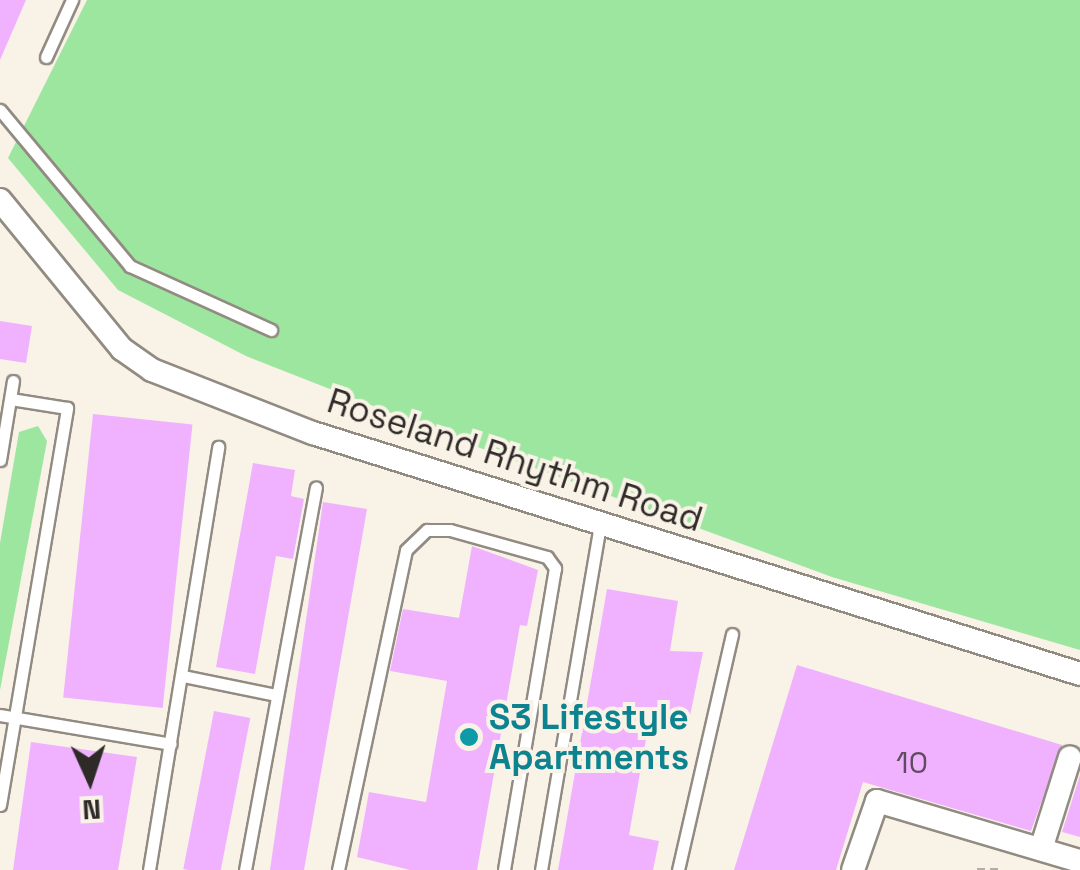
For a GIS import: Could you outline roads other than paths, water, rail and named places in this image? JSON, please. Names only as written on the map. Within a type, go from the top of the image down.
[{"type":"street","name":"Roseland Rhythm Road","points":[[0,200],[122,348],[152,370],[313,433],[600,520],[1080,674]]},
{"type":"street","points":[[1041,849],[1070,757]]},
{"type":"street","points":[[854,870],[877,801],[1080,861]]},
{"type":"lane","points":[[46,57],[72,0]]},
{"type":"lane","points":[[0,110],[130,266],[270,330]]},
{"type":"lane","points":[[0,460],[14,382]]},
{"type":"lane","points":[[0,805],[67,408],[11,399]]},
{"type":"lane","points":[[149,870],[218,447]]},
{"type":"lane","points":[[246,870],[316,488]]},
{"type":"lane","points":[[542,870],[600,520]]},
{"type":"lane","points":[[338,870],[406,550],[427,530],[450,530],[547,557],[555,568],[504,870]]},
{"type":"lane","points":[[678,870],[732,634]]},
{"type":"lane","points":[[183,676],[276,695]]},
{"type":"lane","points":[[0,716],[171,744]]},
{"type":"place","name":"S3 Lifestyle Apartments","points":[[469,737]]}]
